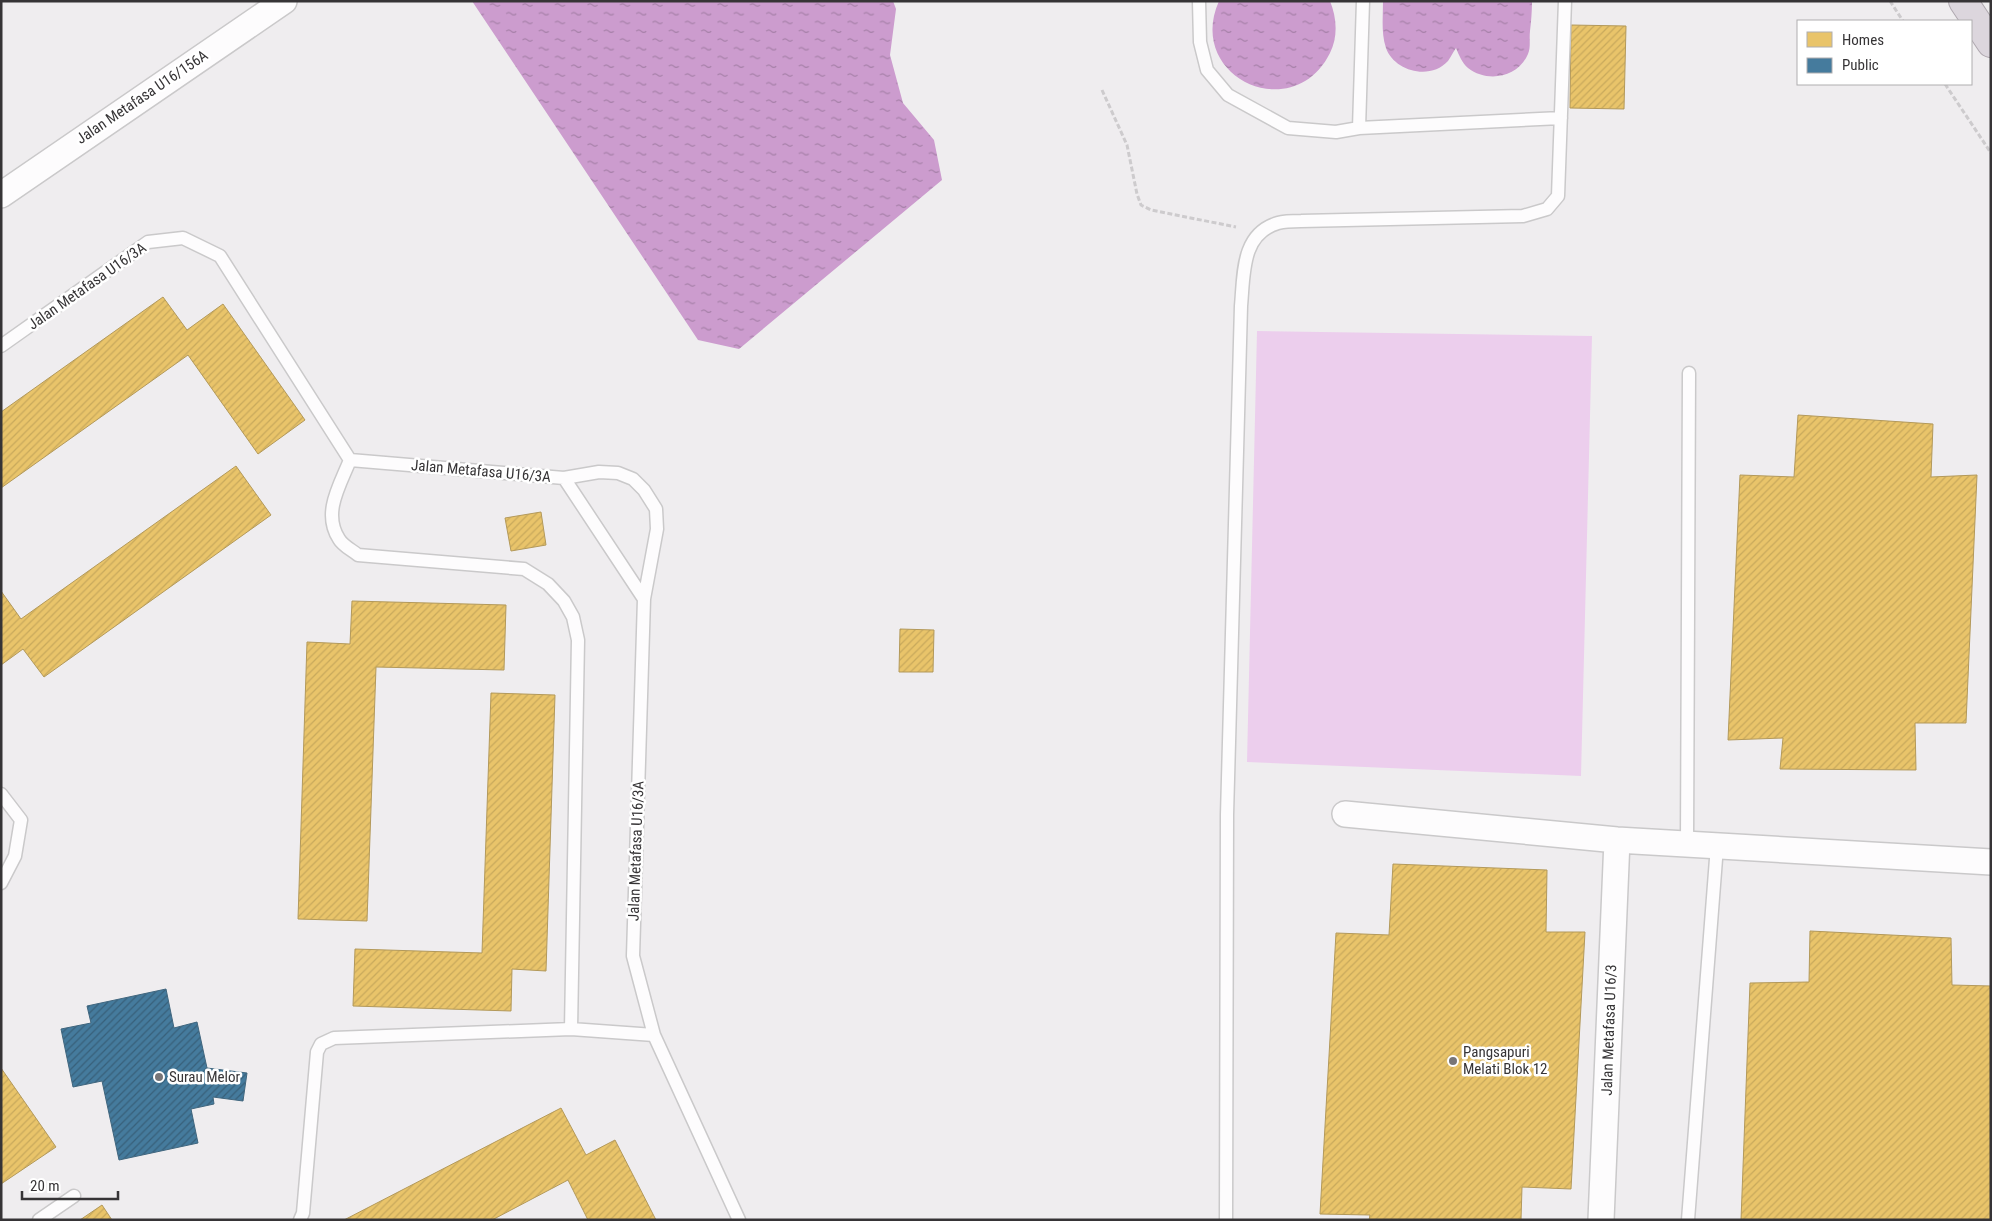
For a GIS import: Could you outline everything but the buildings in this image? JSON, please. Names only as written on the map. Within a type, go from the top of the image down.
[{"type":"highway","points":[[1963,1],[1991,43]]},
{"type":"street","name":"Jalan Metafasa U16/156A","points":[[1,195],[284,1]]},
{"type":"street","points":[[1345,814],[1617,840],[1991,862]]},
{"type":"street","name":"Jalan Metafasa U16/3","points":[[1601,1220],[1617,840]]},
{"type":"lane","points":[[1199,1],[1200,42],[1207,70],[1228,95],[1288,128],[1336,132],[1359,128],[1561,118]]},
{"type":"lane","points":[[1359,128],[1362,1]]},
{"type":"lane","points":[[1226,1220],[1227,815],[1241,306],[1247,252],[1259,233],[1278,223],[1523,216],[1539,212],[1554,203],[1558,196],[1565,1]]},
{"type":"lane","name":"Jalan Metafasa U16/3A","points":[[1,346],[148,242],[183,238],[220,256],[350,460],[564,478],[644,599],[633,956],[654,1035],[739,1220]]},
{"type":"lane","points":[[1688,844],[1690,373]]},
{"type":"lane","points":[[350,460],[332,504],[334,530],[340,541],[358,555],[524,569],[548,584],[564,601],[573,617],[578,640],[571,1029]]},
{"type":"lane","points":[[564,478],[599,472],[618,473],[633,479],[644,490],[656,509],[657,529],[644,599]]},
{"type":"lane","points":[[1,794],[21,820],[15,856],[1,883]]},
{"type":"lane","points":[[1688,1220],[1717,846]]},
{"type":"lane","points":[[300,1220],[303,1213],[317,1052],[321,1044],[334,1038],[571,1029],[654,1035]]},
{"type":"lane","points":[[39,1220],[74,1196]]},
{"type":"path","points":[[1890,1],[1903,20]]},
{"type":"path","points":[[1946,85],[1991,153]]},
{"type":"path","points":[[1102,90],[1127,145],[1137,194],[1142,205],[1151,210],[1259,233]]},
{"type":"shaded area","points":[[1257,331],[1592,336],[1581,776],[1247,762]]},
{"type":"water","points":[[472,1],[893,1],[896,9],[890,55],[903,103],[934,140],[942,180],[739,349],[698,340]]},
{"type":"water","points":[[1219,1],[1330,1],[1336,27],[1333,47],[1313,75],[1292,87],[1270,89],[1248,83],[1229,70],[1217,52],[1212,28]]},
{"type":"water","points":[[1383,1],[1532,1],[1528,54],[1517,68],[1501,76],[1484,76],[1476,73],[1464,64],[1456,48],[1448,61],[1440,67],[1432,71],[1413,71],[1397,63],[1390,56],[1386,48],[1383,31]]},
{"type":"place","name":"Pangsapuri Melati Blok 12","points":[[1453,1061]]},
{"type":"place","name":"Surau Melor","points":[[159,1077]]}]
